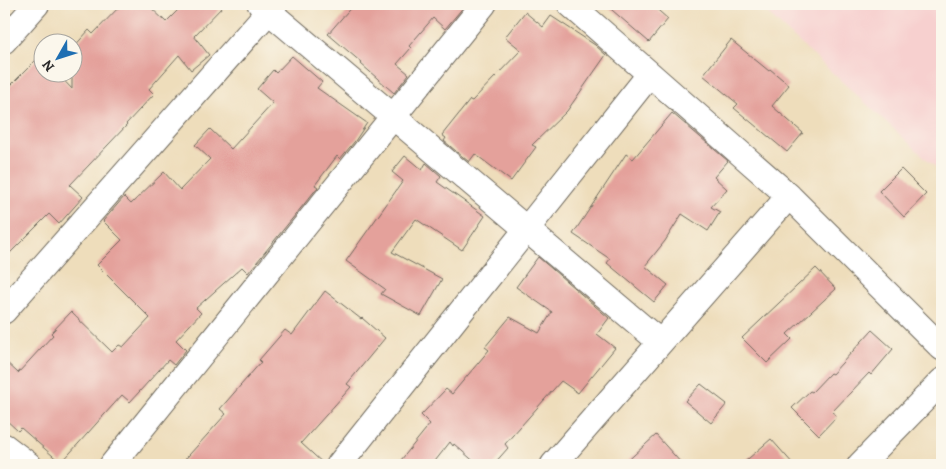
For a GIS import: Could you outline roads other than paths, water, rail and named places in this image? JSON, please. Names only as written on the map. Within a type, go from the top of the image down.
[{"type":"street","points":[[4,41],[37,4]]},
{"type":"street","points":[[112,465],[484,4]]},
{"type":"street","points":[[570,4],[789,196],[942,348]]},
{"type":"street","points":[[4,311],[268,6],[394,117],[660,342]]},
{"type":"street","points":[[339,465],[650,74]]},
{"type":"street","points":[[553,465],[789,196]]},
{"type":"street","points":[[860,465],[942,381]]},
{"type":"street","points":[[4,446],[29,465]]}]
